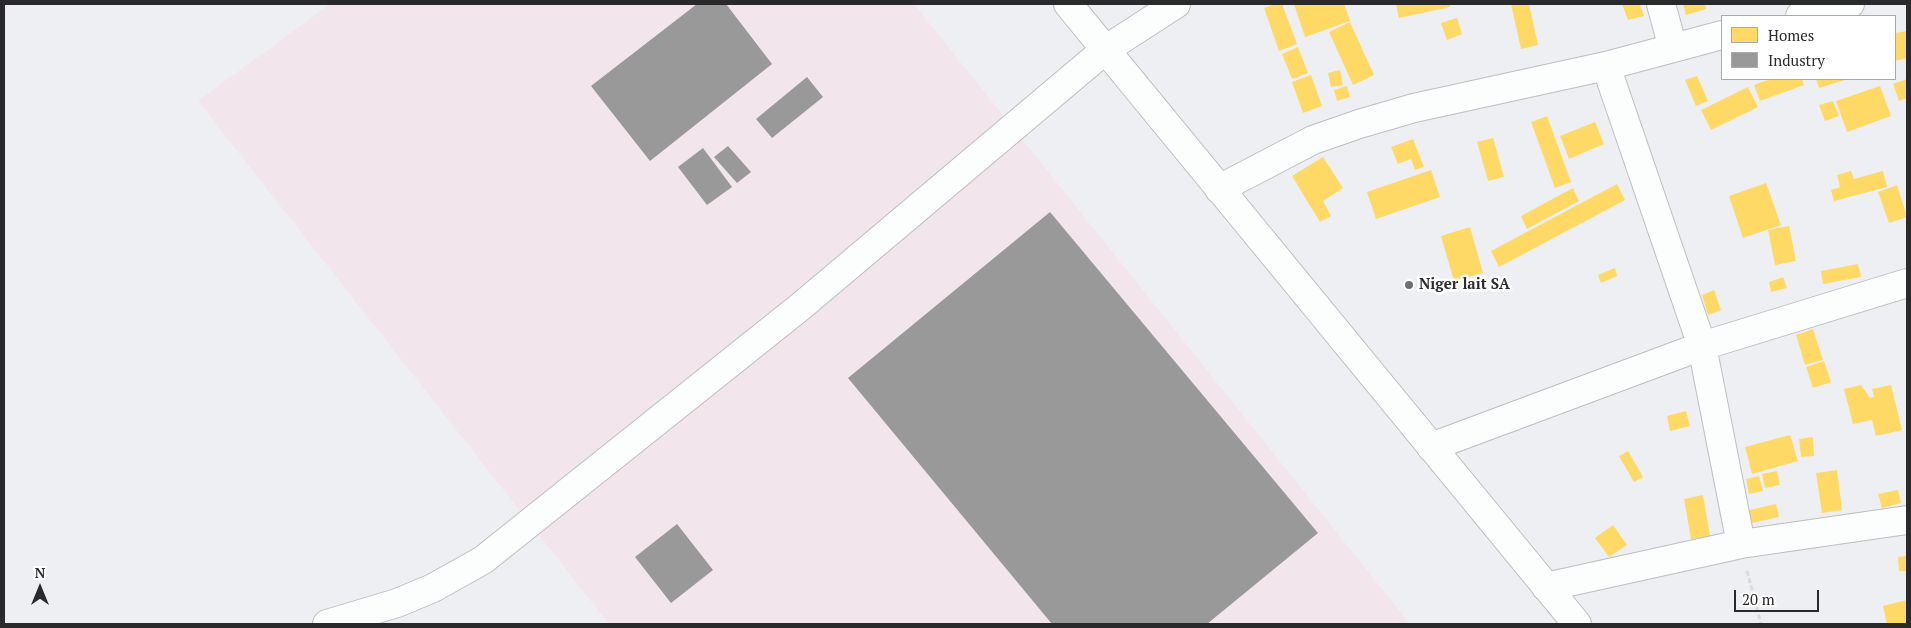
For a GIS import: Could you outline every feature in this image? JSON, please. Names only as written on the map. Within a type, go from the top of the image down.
[{"type":"main road","points":[[1068,4],[1577,624]]},
{"type":"main road","points":[[327,624],[397,603],[433,588],[483,560],[800,307],[1105,50],[1176,4]]},
{"type":"main road","points":[[1662,4],[1673,48]]},
{"type":"main road","points":[[1804,15],[1850,4]]},
{"type":"main road","points":[[1219,189],[1313,140],[1359,124],[1414,108],[1606,66],[1721,36]]},
{"type":"main road","points":[[1606,66],[1702,346],[1741,544]]},
{"type":"main road","points":[[1431,447],[1702,346],[1907,283]]},
{"type":"main road","points":[[1546,587],[1741,544],[1907,520]]},
{"type":"path","points":[[1741,544],[1761,624]]},
{"type":"shaded area","points":[[330,4],[914,4],[1410,624],[609,624],[198,101]]},
{"type":"building: Homes","points":[[1282,4],[1297,44],[1279,51],[1264,8]]},
{"type":"building: Homes","points":[[1294,4],[1344,4],[1350,21],[1305,37]]},
{"type":"building: Homes","points":[[1396,4],[1450,4],[1450,7],[1399,18]]},
{"type":"building: Homes","points":[[1511,4],[1529,4],[1538,45],[1521,49]]},
{"type":"building: Homes","points":[[1622,4],[1640,4],[1644,16],[1628,20]]},
{"type":"building: Homes","points":[[1683,4],[1705,4],[1706,9],[1686,15]]},
{"type":"building: Homes","points":[[1457,18],[1462,34],[1447,40],[1441,23]]},
{"type":"building: Homes","points":[[1350,22],[1374,75],[1353,85],[1329,32]]},
{"type":"building: Homes","points":[[1907,31],[1907,58],[1896,61],[1896,33]]},
{"type":"building: Homes","points":[[1298,47],[1308,73],[1292,79],[1282,54]]},
{"type":"building: Homes","points":[[1340,70],[1343,85],[1331,87],[1328,73]]},
{"type":"building: Homes","points":[[1311,75],[1322,106],[1303,113],[1292,82]]},
{"type":"building: Homes","points":[[1697,76],[1708,101],[1696,106],[1685,80]]},
{"type":"building: Homes","points":[[1907,79],[1907,98],[1899,101],[1893,84]]},
{"type":"building: Homes","points":[[1768,80],[1802,80],[1804,85],[1760,101],[1754,85]]},
{"type":"building: Homes","points":[[1816,80],[1845,80],[1819,88]]},
{"type":"building: Homes","points":[[1347,86],[1350,97],[1337,101],[1334,90]]},
{"type":"building: Homes","points":[[1880,86],[1891,116],[1847,132],[1836,101]]},
{"type":"building: Homes","points":[[1748,87],[1758,107],[1711,130],[1701,110]]},
{"type":"building: Homes","points":[[1833,101],[1839,116],[1825,121],[1819,105]]},
{"type":"building: Homes","points":[[1547,116],[1571,182],[1555,188],[1531,122]]},
{"type":"building: Homes","points":[[1595,122],[1604,144],[1569,159],[1560,136]]},
{"type":"building: Homes","points":[[1493,138],[1504,177],[1488,181],[1477,142]]},
{"type":"building: Homes","points":[[1413,139],[1424,167],[1415,170],[1411,159],[1398,164],[1391,147]]},
{"type":"building: Homes","points":[[1323,157],[1343,188],[1323,201],[1331,216],[1320,222],[1292,176]]},
{"type":"building: Homes","points":[[1431,170],[1440,197],[1376,219],[1367,192]]},
{"type":"building: Homes","points":[[1851,171],[1854,179],[1883,171],[1887,187],[1834,201],[1831,190],[1840,187],[1837,175]]},
{"type":"building: Homes","points":[[1766,183],[1781,225],[1743,238],[1729,196]]},
{"type":"building: Homes","points":[[1617,184],[1625,200],[1499,267],[1491,251]]},
{"type":"building: Homes","points":[[1897,185],[1907,217],[1889,223],[1878,192]]},
{"type":"building: Homes","points":[[1573,188],[1579,201],[1527,229],[1521,216]]},
{"type":"building: Homes","points":[[1789,226],[1796,261],[1775,265],[1768,230]]},
{"type":"building: Homes","points":[[1470,227],[1483,273],[1454,281],[1441,236]]},
{"type":"building: Homes","points":[[1858,264],[1861,277],[1823,284],[1821,271]]},
{"type":"building: Homes","points":[[1615,268],[1617,276],[1601,283],[1598,275]]},
{"type":"building: Homes","points":[[1783,277],[1787,288],[1771,292],[1769,282]]},
{"type":"building: Homes","points":[[1714,290],[1721,310],[1708,315],[1702,295]]},
{"type":"building: Homes","points":[[1813,329],[1823,360],[1805,365],[1796,335]]},
{"type":"building: Homes","points":[[1824,361],[1831,382],[1813,388],[1806,367]]},
{"type":"building: Homes","points":[[1861,385],[1870,398],[1874,397],[1872,389],[1891,385],[1902,430],[1876,436],[1872,420],[1853,424],[1844,389]]},
{"type":"building: Homes","points":[[1686,411],[1690,426],[1670,431],[1667,416]]},
{"type":"building: Homes","points":[[1790,435],[1798,461],[1752,474],[1745,447]]},
{"type":"building: Homes","points":[[1813,437],[1814,456],[1801,457],[1799,439]]},
{"type":"building: Homes","points":[[1628,451],[1643,477],[1634,482],[1619,456]]},
{"type":"building: Homes","points":[[1837,470],[1842,510],[1822,513],[1816,473]]},
{"type":"building: Homes","points":[[1777,471],[1780,485],[1765,488],[1762,474]]},
{"type":"building: Homes","points":[[1759,476],[1763,491],[1749,494],[1746,479]]},
{"type":"building: Homes","points":[[1898,490],[1901,503],[1882,508],[1878,494]]},
{"type":"building: Homes","points":[[1703,495],[1710,536],[1691,539],[1684,499]]},
{"type":"building: Homes","points":[[1776,504],[1779,517],[1748,524],[1745,511]]},
{"type":"building: Homes","points":[[1613,525],[1627,545],[1609,557],[1595,538]]},
{"type":"building: Homes","points":[[1907,556],[1907,571],[1899,571],[1898,557]]},
{"type":"building: Homes","points":[[1907,600],[1907,624],[1887,624],[1883,606]]},
{"type":"building: Industry","points":[[697,4],[726,4],[772,64],[650,161],[591,86]]},
{"type":"building: Industry","points":[[807,77],[823,97],[772,138],[756,119]]},
{"type":"building: Industry","points":[[728,146],[751,172],[737,183],[714,157]]},
{"type":"building: Industry","points":[[703,148],[732,187],[707,205],[678,167]]},
{"type":"building: Industry","points":[[1050,212],[1318,533],[1207,624],[1052,624],[848,378]]},
{"type":"building: Industry","points":[[677,524],[713,570],[671,603],[635,557]]},
{"type":"place","name":"Niger lait SA","points":[[1409,285]]}]
